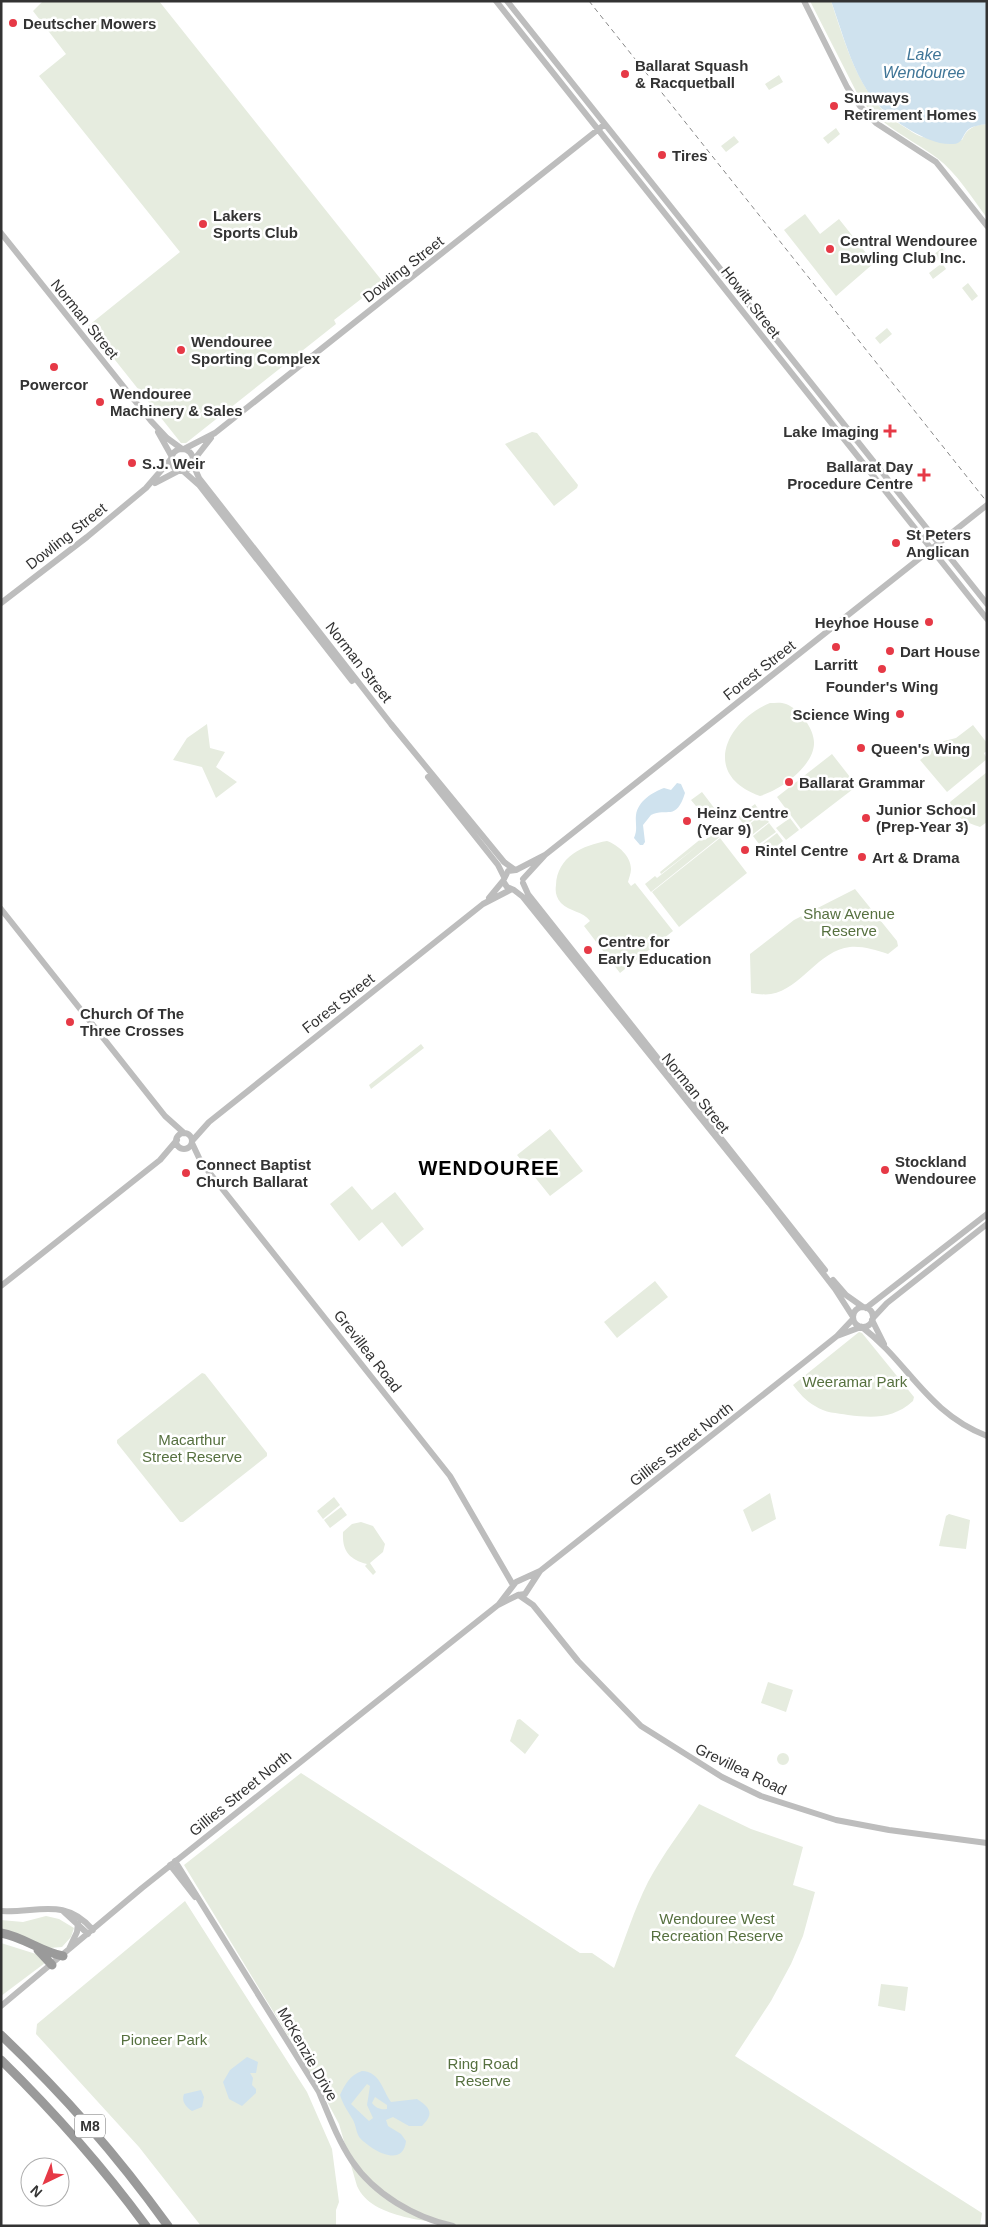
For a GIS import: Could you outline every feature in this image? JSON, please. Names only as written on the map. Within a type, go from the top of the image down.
[{"type":"highway","points":[[4,1934],[25,1940],[51,1954],[65,1954]]},
{"type":"highway","points":[[4,1934],[37,1949],[52,1965]]},
{"type":"highway","name":"M8","points":[[1,2035],[88,2123],[120,2160],[168,2226]]},
{"type":"highway","name":"M8","points":[[1,2060],[68,2128],[146,2226]]},
{"type":"main road","points":[[497,2],[506,1]]},
{"type":"main road","name":"Howitt Street","points":[[506,1],[987,604]]},
{"type":"main road","points":[[804,1],[847,87],[865,113],[882,128],[936,162],[987,226]]},
{"type":"main road","name":"Howitt Street","points":[[497,2],[987,619]]},
{"type":"main road","points":[[534,49],[541,44]]},
{"type":"main road","name":"Dowling Street","points":[[183,449],[215,433],[605,124]]},
{"type":"main road","name":"Norman Street","points":[[1,233],[151,421],[167,438],[190,452],[199,478],[368,695],[504,862],[516,870]]},
{"type":"main road","name":"Norman Street","points":[[151,421],[172,458],[174,467],[181,470],[199,486],[498,865],[504,879]]},
{"type":"main road","name":"Dowling Street","points":[[192,462],[215,433]]},
{"type":"main road","points":[[172,458],[176,451],[183,449]]},
{"type":"main road","name":"Dowling Street","points":[[1,603],[87,537],[146,488],[172,458]]},
{"type":"main road","points":[[181,470],[188,469],[192,462]]},
{"type":"main road","name":"Dowling Street","points":[[146,488],[181,470]]},
{"type":"main road","name":"Forest Street","points":[[516,870],[545,855],[987,505]]},
{"type":"main road","name":"Forest Street","points":[[523,881],[545,855]]},
{"type":"main road","points":[[516,870],[522,874],[523,881],[512,890],[504,879],[508,871],[516,870]]},
{"type":"main road","name":"Forest Street","points":[[192,1142],[209,1122],[483,904],[504,879]]},
{"type":"main road","name":"Norman Street","points":[[523,881],[528,894],[764,1194],[835,1289],[853,1318]]},
{"type":"main road","name":"Forest Street","points":[[483,904],[512,890]]},
{"type":"main road","name":"Norman Street","points":[[512,890],[523,897],[846,1295],[865,1308]]},
{"type":"main road","name":"Grevillea Road","points":[[1,909],[165,1116],[179,1146],[201,1162],[450,1476],[502,1566],[516,1583]]},
{"type":"main road","name":"Grevillea Road","points":[[165,1116],[191,1136],[201,1162]]},
{"type":"main road","name":"Forest Street","points":[[185,1133],[209,1122]]},
{"type":"main road","points":[[1,1286],[160,1160],[177,1139],[185,1133]]},
{"type":"main road","points":[[160,1160],[184,1149],[192,1142]]},
{"type":"main road","points":[[987,1214],[865,1308],[857,1309],[853,1318],[856,1324],[888,1350],[918,1386],[939,1407],[970,1429],[987,1436]]},
{"type":"main road","points":[[861,1327],[868,1325],[887,1303],[987,1224]]},
{"type":"main road","points":[[942,1249],[947,1255]]},
{"type":"main road","points":[[865,1308],[871,1312],[872,1319],[888,1350]]},
{"type":"main road","name":"Gillies Street North","points":[[1,2006],[173,1863],[498,1605],[516,1583],[540,1571],[837,1336],[853,1318]]},
{"type":"main road","name":"Gillies Street North","points":[[837,1336],[861,1327]]},
{"type":"main road","name":"Gillies Street North","points":[[498,1605],[519,1596],[527,1590],[540,1571]]},
{"type":"main road","points":[[519,1596],[513,1591],[516,1583],[526,1583],[527,1590]]},
{"type":"main road","name":"Grevillea Road","points":[[527,1590],[540,1613],[578,1661],[641,1726],[722,1777],[761,1796],[836,1820],[987,1843]]},
{"type":"main road","name":"Grevillea Road","points":[[519,1596],[540,1613]]},
{"type":"main road","name":"McKenzie Drive","points":[[173,1863],[188,1891],[198,1900],[319,2092],[336,2133],[353,2162],[367,2180],[387,2196],[414,2212],[453,2226]]},
{"type":"main road","points":[[58,1909],[91,1932]]},
{"type":"main road","points":[[1,1911],[58,1909],[76,1914],[91,1932]]},
{"type":"main road","points":[[65,1954],[78,1931],[78,1923]]},
{"type":"green space","points":[[43,1],[159,1],[383,282],[334,320],[336,324],[186,443],[181,443],[88,326],[180,252],[39,76],[66,54],[33,11]]},
{"type":"green space","points":[[810,1],[831,1],[857,72],[877,104],[890,117],[916,135],[937,139],[962,140],[972,128],[987,124],[987,218],[964,186],[944,164],[885,123],[867,107],[859,97]]},
{"type":"green space","points":[[779,75],[783,82],[769,90],[765,84]]},
{"type":"green space","points":[[836,128],[840,134],[828,144],[823,138]]},
{"type":"green space","points":[[734,136],[739,142],[726,152],[721,146]]},
{"type":"green space","name":"Central Wendouree Bowling Club Inc.","points":[[805,214],[820,234],[839,219],[874,263],[836,296],[784,230]]},
{"type":"green space","points":[[942,248],[946,254],[933,264],[929,258]]},
{"type":"green space","points":[[942,263],[946,269],[933,279],[929,273]]},
{"type":"green space","points":[[968,283],[978,296],[972,301],[962,288]]},
{"type":"green space","points":[[887,328],[892,334],[880,344],[875,338]]},
{"type":"green space","points":[[532,432],[537,433],[578,485],[577,488],[554,506],[505,444]]},
{"type":"green space","points":[[770,703],[784,703],[796,710],[809,726],[814,738],[814,744],[812,753],[802,769],[777,789],[760,796],[742,787],[730,775],[725,762],[726,749],[732,735],[741,723],[754,712]]},
{"type":"green space","points":[[207,724],[210,748],[225,752],[216,767],[237,782],[216,798],[202,767],[173,760],[187,738]]},
{"type":"green space","points":[[973,725],[987,743],[987,751],[984,753],[987,759],[947,792],[920,760],[944,741],[956,738]]},
{"type":"green space","points":[[832,754],[857,786],[801,829],[777,797]]},
{"type":"green space","points":[[987,772],[987,822],[980,827],[958,816],[950,802]]},
{"type":"green space","points":[[702,792],[715,809],[705,817],[691,800]]},
{"type":"green space","points":[[755,804],[761,813],[745,826],[738,817]]},
{"type":"green space","points":[[762,814],[769,822],[752,835],[746,827]]},
{"type":"green space","points":[[790,818],[799,830],[786,840],[776,828]]},
{"type":"green space","points":[[769,823],[776,832],[759,844],[753,836]]},
{"type":"green space","points":[[716,831],[721,836],[651,892],[645,884],[655,876],[657,878],[699,845],[661,874],[660,872],[702,838],[705,840]]},
{"type":"green space","points":[[777,833],[783,841],[767,854],[760,846]]},
{"type":"green space","points":[[720,838],[747,873],[679,927],[652,892]]},
{"type":"green space","points":[[607,841],[619,848],[629,860],[631,869],[628,882],[631,886],[635,883],[673,931],[620,973],[584,926],[590,921],[584,915],[561,903],[556,892],[557,875],[566,860],[581,849]]},
{"type":"green space","name":"Shaw Avenue Reserve","points":[[855,889],[897,941],[898,946],[888,954],[860,947],[839,950],[819,962],[782,991],[769,994],[751,993],[750,954],[794,920]]},
{"type":"green space","points":[[421,1044],[424,1048],[371,1089],[369,1085]]},
{"type":"green space","points":[[550,1129],[583,1171],[550,1196],[517,1155]]},
{"type":"green space","points":[[352,1186],[372,1210],[395,1192],[424,1229],[402,1247],[382,1222],[359,1241],[330,1204]]},
{"type":"green space","points":[[655,1281],[668,1297],[617,1338],[604,1322]]},
{"type":"green space","name":"Weeramar Park","points":[[859,1332],[862,1333],[914,1397],[913,1401],[898,1411],[882,1416],[866,1417],[827,1411],[809,1402],[793,1385]]},
{"type":"green space","name":"Macarthur Street Reserve","points":[[202,1373],[205,1374],[267,1453],[267,1456],[183,1522],[180,1522],[117,1443],[117,1440]]},
{"type":"green space","points":[[770,1493],[776,1519],[752,1532],[743,1510]]},
{"type":"green space","points":[[334,1497],[340,1505],[323,1519],[317,1511]]},
{"type":"green space","points":[[341,1507],[347,1515],[330,1528],[324,1520]]},
{"type":"green space","points":[[949,1514],[970,1520],[966,1549],[939,1546],[946,1516]]},
{"type":"green space","points":[[361,1522],[373,1526],[385,1544],[383,1552],[370,1563],[376,1572],[373,1575],[365,1566],[367,1564],[351,1557],[345,1549],[343,1532],[352,1524]]},
{"type":"green space","points":[[768,1682],[793,1690],[786,1712],[761,1703]]},
{"type":"green space","points":[[520,1719],[539,1735],[525,1754],[510,1741],[517,1720]]},
{"type":"green space","points":[[783,1753],[789,1759],[783,1765],[777,1759]]},
{"type":"green space","name":"Ring Road Reserve","points":[[301,1773],[580,1953],[592,1953],[614,1968],[648,1882],[699,1804],[751,1829],[803,1847],[793,1885],[815,1892],[803,1936],[791,1964],[771,2001],[735,2056],[982,2213],[980,2226],[465,2226],[405,2217],[376,2206],[365,2197],[357,2186],[339,2124],[321,2090],[184,1865]]},
{"type":"green space","points":[[767,1780],[781,1785],[778,1792],[764,1787]]},
{"type":"green space","name":"Pioneer Park","points":[[185,1901],[307,2092],[332,2149],[339,2202],[336,2210],[336,2226],[201,2226],[139,2147],[36,2034],[37,2024]]},
{"type":"green space","points":[[46,1916],[59,1919],[74,1928],[71,1937],[62,1947],[49,1948],[1,1930],[1,1920],[23,1922]]},
{"type":"green space","points":[[1,1943],[36,1954],[45,1963],[1,1996]]},
{"type":"green space","points":[[881,1984],[908,1987],[905,2011],[878,2006]]},
{"type":"water","name":"Lake Wendouree","points":[[831,1],[987,1],[987,124],[970,128],[956,144],[947,144],[926,138],[892,118],[878,105],[858,74]]},
{"type":"water","points":[[677,783],[681,784],[685,793],[682,802],[675,811],[651,815],[643,825],[645,842],[643,845],[640,845],[634,838],[637,810],[643,801],[655,792],[664,788],[671,790]]},
{"type":"water","points":[[247,2057],[258,2062],[256,2073],[250,2073],[253,2078],[252,2085],[256,2089],[256,2093],[242,2106],[229,2099],[223,2082],[230,2070]]},
{"type":"water","points":[[362,2071],[373,2074],[377,2078],[391,2102],[417,2099],[428,2108],[428,2118],[422,2126],[409,2126],[393,2117],[386,2120],[388,2126],[401,2134],[406,2141],[404,2149],[399,2154],[393,2156],[379,2152],[365,2143],[360,2138],[354,2122],[344,2105],[340,2095],[344,2087],[348,2080]],"holes":[[[367,2084],[370,2086],[367,2105],[373,2118],[369,2121],[351,2104]],[[375,2097],[387,2105],[387,2109],[380,2109],[374,2105],[372,2103]]]},
{"type":"water","points":[[201,2090],[204,2097],[202,2107],[192,2111],[185,2104],[184,2094]]},
{"type":"railway","points":[[589,1],[987,502]]},
{"type":"place","name":"Deutscher Mowers","points":[[13,23]]},
{"type":"place","name":"Ballarat Squash & Racquetball","points":[[625,74]]},
{"type":"place","name":"Sunways Retirement Homes","points":[[834,106]]},
{"type":"place","name":"Tires","points":[[662,155]]},
{"type":"place","name":"Lakers Sports Club","points":[[203,224]]},
{"type":"place","name":"Central Wendouree Bowling Club Inc.","points":[[830,249]]},
{"type":"place","name":"Wendouree Sporting Complex","points":[[181,350]]},
{"type":"place","name":"Powercor","points":[[54,367]]},
{"type":"place","name":"Wendouree Machinery & Sales","points":[[100,402]]},
{"type":"place","name":"Lake Imaging","points":[[890,431]]},
{"type":"place","name":"S.J. Weir","points":[[132,463]]},
{"type":"place","name":"Ballarat Day Procedure Centre","points":[[924,475]]},
{"type":"place","name":"St Peters Anglican","points":[[896,543]]},
{"type":"place","name":"Heyhoe House","points":[[929,622]]},
{"type":"place","name":"Larritt","points":[[836,647]]},
{"type":"place","name":"Dart House","points":[[890,651]]},
{"type":"place","name":"Founder's Wing","points":[[882,669]]},
{"type":"place","name":"Science Wing","points":[[900,714]]},
{"type":"place","name":"Queen's Wing","points":[[861,748]]},
{"type":"place","name":"Ballarat Grammar","points":[[789,782]]},
{"type":"place","name":"Junior School (Prep-Year 3)","points":[[866,818]]},
{"type":"place","name":"Heinz Centre (Year 9)","points":[[687,821]]},
{"type":"place","name":"Rintel Centre","points":[[745,850]]},
{"type":"place","name":"Art & Drama","points":[[862,857]]},
{"type":"place","name":"Centre for Early Education","points":[[588,950]]},
{"type":"place","name":"Church Of The Three Crosses","points":[[70,1022]]},
{"type":"place","name":"Stockland Wendouree","points":[[885,1170]]},
{"type":"place","name":"Connect Baptist Church Ballarat","points":[[186,1173]]},
{"type":"district","name":"WENDOUREE","points":[[489,1168]]},
{"type":"park label","name":"Wendouree West Recreation Reserve","points":[[717,1926]]}]
